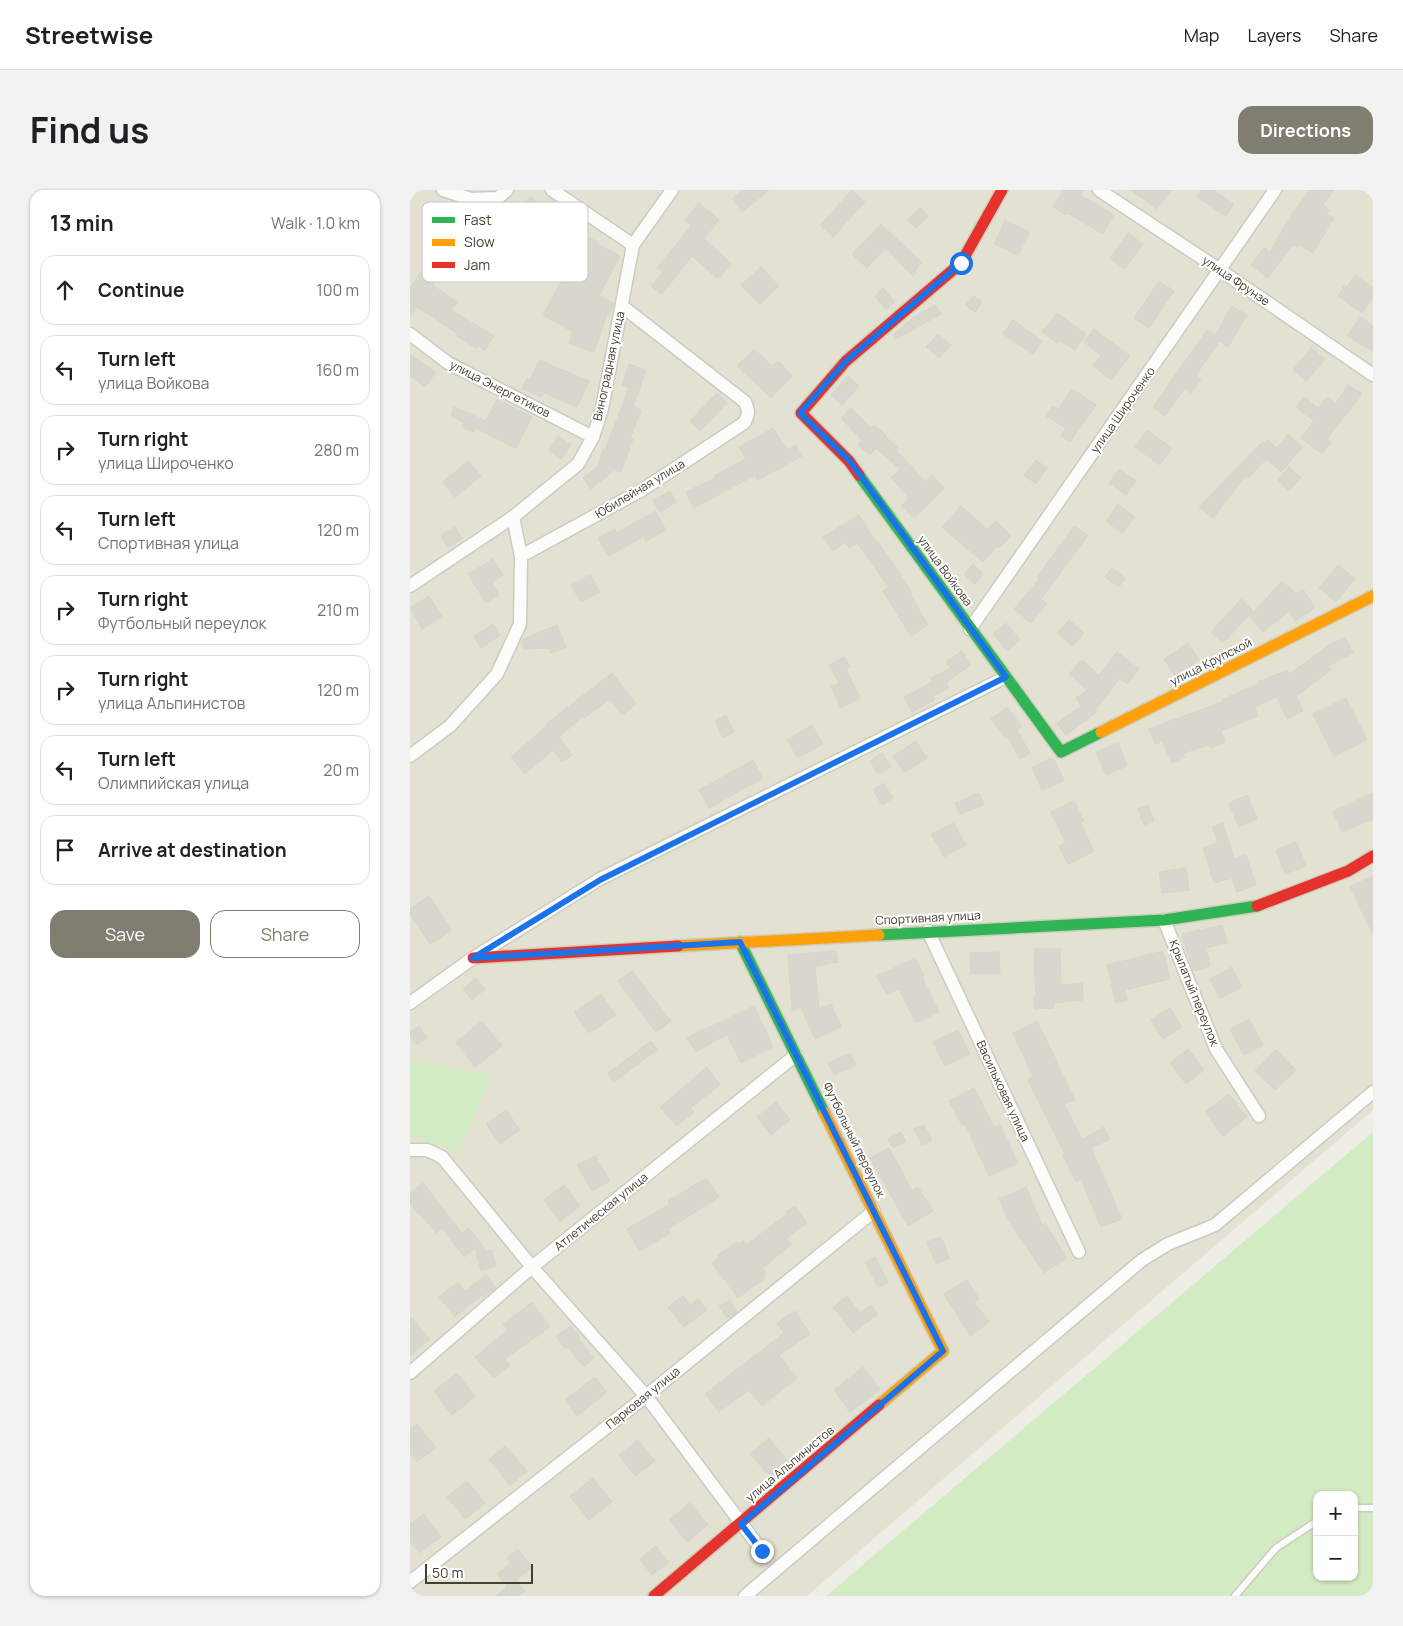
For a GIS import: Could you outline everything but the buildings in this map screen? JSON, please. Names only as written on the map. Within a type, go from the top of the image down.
[{"type":"street","points":[[443,190],[471,199],[498,198],[507,190]]},
{"type":"street","points":[[552,190],[570,202]]},
{"type":"street","name":"Виноградная улица","points":[[410,586],[513,516],[578,464],[593,437],[602,408],[634,244],[672,190]]},
{"type":"street","name":"улица Войкова","points":[[1002,190],[961,263],[846,361],[800,413],[849,460],[1061,752]]},
{"type":"street","name":"улица Фрунзе","points":[[1099,190],[1373,375]]},
{"type":"street","name":"улица Широченко","points":[[970,629],[1275,190]]},
{"type":"street","points":[[588,214],[634,244]]},
{"type":"street","name":"Юбилейная улица","points":[[521,556],[642,490],[744,423],[748,417],[749,410],[745,402],[622,306]]},
{"type":"street","name":"улица Энергетиков","points":[[410,334],[448,363],[593,437]]},
{"type":"street","points":[[410,756],[450,726],[497,674],[520,624],[521,556],[513,516]]},
{"type":"street","name":"улица Крупской","points":[[1061,752],[1373,596]]},
{"type":"street","points":[[410,1003],[473,958],[600,880],[1006,677]]},
{"type":"street","name":"Спортивная улица","points":[[473,958],[928,931],[1164,920],[1255,907],[1348,871],[1373,856]]},
{"type":"street","name":"Крылатый переулок","points":[[1164,920],[1216,1050],[1259,1116]]},
{"type":"street","name":"Васильковая улица","points":[[928,931],[1079,1252]]},
{"type":"street","name":"Футбольный переулок","points":[[740,942],[943,1351]]},
{"type":"street","name":"Атлетическая улица","points":[[410,1373],[532,1267],[796,1055]]},
{"type":"street","points":[[745,1596],[1142,1260],[1168,1244],[1215,1225],[1373,1092]]},
{"type":"street","points":[[410,1150],[427,1150],[442,1158],[532,1267],[646,1396],[762,1551]]},
{"type":"street","name":"Парковая улица","points":[[410,1582],[646,1396],[874,1211]]},
{"type":"street","name":"улица Альпинистов","points":[[654,1596],[943,1351]]},
{"type":"lane","points":[[1358,1508],[1373,1508]]},
{"type":"lane","points":[[1235,1596],[1276,1548],[1313,1524]]},
{"type":"shaded area","points":[[410,190],[1373,190],[1373,1110],[807,1596],[410,1596]]},
{"type":"green space","points":[[410,1061],[492,1075],[457,1154],[410,1133]]},
{"type":"green space","points":[[1373,1132],[1373,1596],[826,1596]]},
{"type":"traffic: fast","points":[[859,475],[1061,752],[1101,732]]},
{"type":"traffic: fast","points":[[879,935],[1164,920],[1257,906]]},
{"type":"traffic: fast","points":[[740,942],[824,1112]]},
{"type":"traffic: slow","points":[[1101,732],[1373,596]]},
{"type":"traffic: slow","points":[[678,946],[879,935]]},
{"type":"traffic: slow","points":[[824,1112],[943,1351],[879,1405]]},
{"type":"traffic: jam","points":[[859,475],[849,461],[801,413],[846,361],[961,263],[1002,190]]},
{"type":"traffic: jam","points":[[1257,906],[1348,871],[1373,856]]},
{"type":"traffic: jam","points":[[473,958],[678,946]]},
{"type":"traffic: jam","points":[[654,1596],[879,1405]]},
{"type":"route","points":[[762,1551],[741,1524],[943,1351],[740,942],[473,958],[600,880],[1006,677],[849,460],[800,413],[846,361],[961,263]]}]
